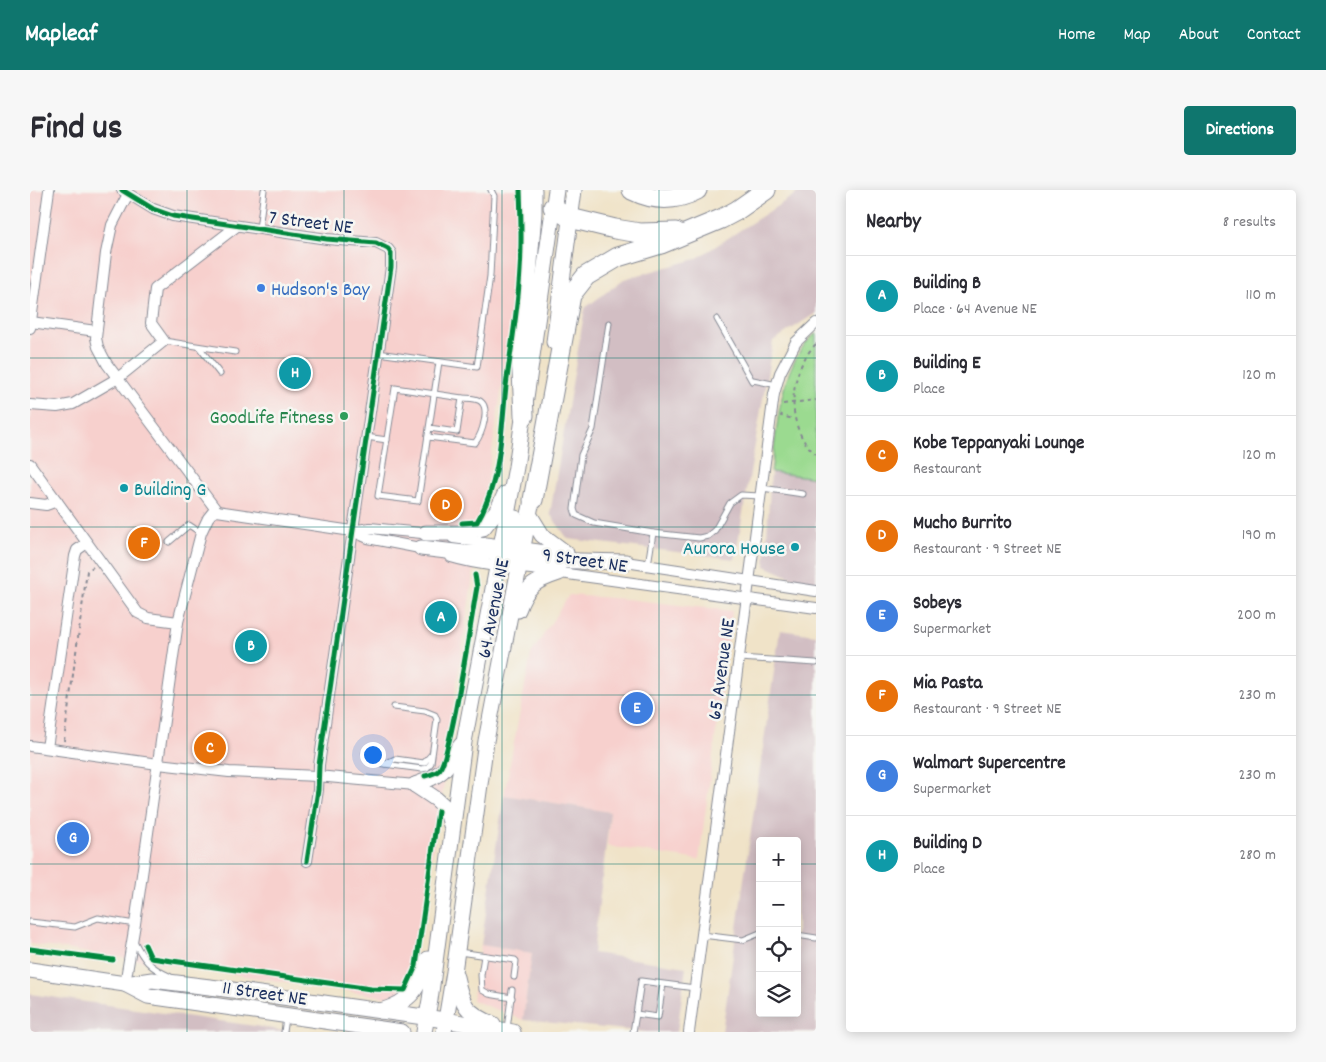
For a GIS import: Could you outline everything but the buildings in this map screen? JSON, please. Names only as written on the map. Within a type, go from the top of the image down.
[{"type":"highway","points":[[524,416],[521,348],[532,213],[532,190]]},
{"type":"highway","points":[[632,190],[648,196],[665,199],[697,190]]},
{"type":"highway","points":[[531,507],[571,295],[586,276],[618,257],[661,244],[720,219],[736,211],[766,190]]},
{"type":"highway","points":[[554,198],[570,218],[614,229],[640,233],[690,231]]},
{"type":"street","points":[[49,190],[30,325],[96,331]]},
{"type":"street","name":"64 Avenue NE","points":[[425,1025],[464,742],[511,556],[531,507],[574,190]]},
{"type":"street","points":[[125,192],[108,240],[96,331],[98,347],[101,356],[217,511],[208,518],[202,533],[178,622],[125,984]]},
{"type":"street","name":"7 Street NE","points":[[125,192],[162,213],[189,219],[258,230],[382,245],[391,253],[392,261],[378,353]]},
{"type":"street","name":"64 Avenue NE","points":[[444,1026],[457,952],[486,741],[493,708],[511,556],[516,467],[554,198]]},
{"type":"street","points":[[30,405],[50,407],[73,404],[118,378],[164,341],[150,323],[155,289],[237,226]]},
{"type":"street","points":[[511,556],[546,309],[546,261]]},
{"type":"street","name":"65 Avenue NE","points":[[689,1032],[777,385],[780,373],[796,342],[816,323]]},
{"type":"street","points":[[307,861],[318,790],[317,776],[378,353]]},
{"type":"street","points":[[30,464],[138,613],[148,618],[178,622]]},
{"type":"street","points":[[426,533],[460,533],[483,528],[498,509],[516,467]]},
{"type":"street","points":[[30,503],[46,505],[57,502]]},
{"type":"street","points":[[531,507],[542,535],[566,553]]},
{"type":"street","name":"9 Street NE","points":[[217,511],[352,531],[368,538],[420,548]]},
{"type":"street","name":"9 Street NE","points":[[352,531],[370,528],[426,533],[511,556],[559,573],[816,608]]},
{"type":"street","points":[[47,748],[75,556],[77,550],[86,543]]},
{"type":"street","points":[[420,548],[511,556],[626,562]]},
{"type":"street","name":"9 Street NE","points":[[511,556],[566,553],[816,591]]},
{"type":"street","points":[[493,708],[503,689],[518,610],[522,599],[528,588],[538,580],[559,573]]},
{"type":"street","points":[[30,746],[229,772],[317,776],[415,785],[442,773],[464,742]]},
{"type":"street","points":[[415,785],[446,808],[452,830]]},
{"type":"street","points":[[379,1012],[399,1005],[412,994],[423,975],[439,927]]},
{"type":"street","name":"11 Street NE","points":[[30,970],[125,984],[152,980],[218,988],[379,1012],[425,1025]]},
{"type":"street","points":[[454,972],[460,995],[468,1009],[482,1019],[511,1031]]},
{"type":"street","name":"11 Street NE","points":[[125,984],[148,996],[402,1032]]},
{"type":"street","points":[[269,1013],[511,1031]]},
{"type":"street","points":[[362,1026],[377,1032]]},
{"type":"lane","points":[[258,230],[264,190]]},
{"type":"lane","points":[[378,353],[477,367],[490,277],[494,196],[491,190]]},
{"type":"lane","points":[[717,320],[752,380],[777,385]]},
{"type":"lane","points":[[609,323],[593,429],[581,455],[574,509],[576,515],[594,523],[700,538],[708,536],[715,530],[730,503],[741,495],[761,492],[803,494]]},
{"type":"lane","points":[[164,341],[235,352]]},
{"type":"lane","points":[[199,347],[220,374]]},
{"type":"lane","points":[[428,437],[475,443],[480,436],[484,424],[483,403],[479,400],[434,395],[394,388],[378,496],[418,501],[428,437],[429,428],[434,395],[439,362]]},
{"type":"lane","points":[[429,428],[457,432],[462,398]]},
{"type":"lane","points":[[366,437],[387,440]]},
{"type":"lane","points":[[169,542],[189,525],[202,533]]},
{"type":"lane","points":[[648,566],[654,533]]},
{"type":"lane","points":[[739,658],[816,663]]},
{"type":"lane","points":[[365,752],[369,762],[422,769],[427,768],[431,763],[437,720],[435,715],[425,711],[394,707]]},
{"type":"lane","points":[[30,922],[75,928],[98,918],[135,924]]},
{"type":"lane","points":[[702,935],[743,940],[756,935]]},
{"type":"lane","points":[[801,936],[816,938]]},
{"type":"lane","points":[[133,939],[142,957],[151,967],[168,976],[218,988]]},
{"type":"lane","points":[[457,952],[515,960],[514,977]]},
{"type":"lane","points":[[484,956],[481,975],[482,990],[489,994],[512,998]]},
{"type":"lane","points":[[634,1032],[641,981],[695,988]]},
{"type":"lane","points":[[636,1014],[658,1017],[663,984]]},
{"type":"lane","points":[[511,1031],[512,990]]},
{"type":"lane","points":[[284,1032],[286,1015]]},
{"type":"path","points":[[816,344],[806,356],[798,374],[794,419],[802,440],[816,454]]},
{"type":"path","points":[[794,419],[781,416],[783,403],[816,400]]},
{"type":"path","points":[[63,751],[88,571],[100,561]]},
{"type":"shaded area","points":[[30,190],[517,190],[519,274],[446,753],[445,778],[412,972],[399,993],[386,997],[30,944]]},
{"type":"shaded area","points":[[802,190],[816,190],[816,313],[773,341],[735,559],[568,539],[550,514],[585,308],[624,279],[696,259]]},
{"type":"shaded area","points":[[771,472],[816,478],[816,582],[795,579],[765,566]]},
{"type":"shaded area","points":[[569,595],[626,599],[732,611],[699,860],[607,846],[610,812],[504,795],[531,654]]},
{"type":"shaded area","points":[[780,630],[816,635],[816,1032],[722,1032]]},
{"type":"shaded area","points":[[504,795],[610,812],[593,953],[686,967],[677,1032],[647,1032],[523,1020],[532,953],[481,945]]},
{"type":"shaded area","points":[[481,945],[532,953],[523,1020],[472,1000]]},
{"type":"shaded area","points":[[30,994],[255,1026],[289,1032],[30,1032]]},
{"type":"green space","points":[[816,333],[816,478],[771,472],[778,416],[787,379],[803,346]]},
{"type":"cycle path","points":[[122,190],[153,209],[173,216],[327,239],[376,243],[388,249],[391,253],[391,267],[319,765],[318,790],[307,861]]},
{"type":"cycle path","points":[[462,523],[477,522],[491,490],[499,456],[521,260],[520,190]]},
{"type":"cycle path","points":[[425,776],[439,770],[444,760],[449,740],[461,684],[477,587],[475,575]]},
{"type":"cycle path","points":[[145,945],[151,958],[371,989],[405,990],[416,966],[438,811]]},
{"type":"cycle path","points":[[30,949],[113,960]]},
{"type":"place","name":"Hudson's Bay","points":[[261,288]]},
{"type":"place","name":"Building D","points":[[295,373]]},
{"type":"place","name":"GoodLife Fitness","points":[[344,416]]},
{"type":"place","name":"Building G","points":[[124,488]]},
{"type":"place","name":"Mucho Burrito","points":[[446,505]]},
{"type":"place","name":"Mia Pasta","points":[[144,543]]},
{"type":"place","name":"Aurora House","points":[[795,547]]},
{"type":"place","name":"Building B","points":[[441,617]]},
{"type":"place","name":"Building E","points":[[251,646]]},
{"type":"place","name":"Sobeys","points":[[637,708]]},
{"type":"place","name":"Kobe Teppanyaki Lounge","points":[[210,748]]},
{"type":"place","name":"Walmart Supercentre","points":[[73,838]]}]
